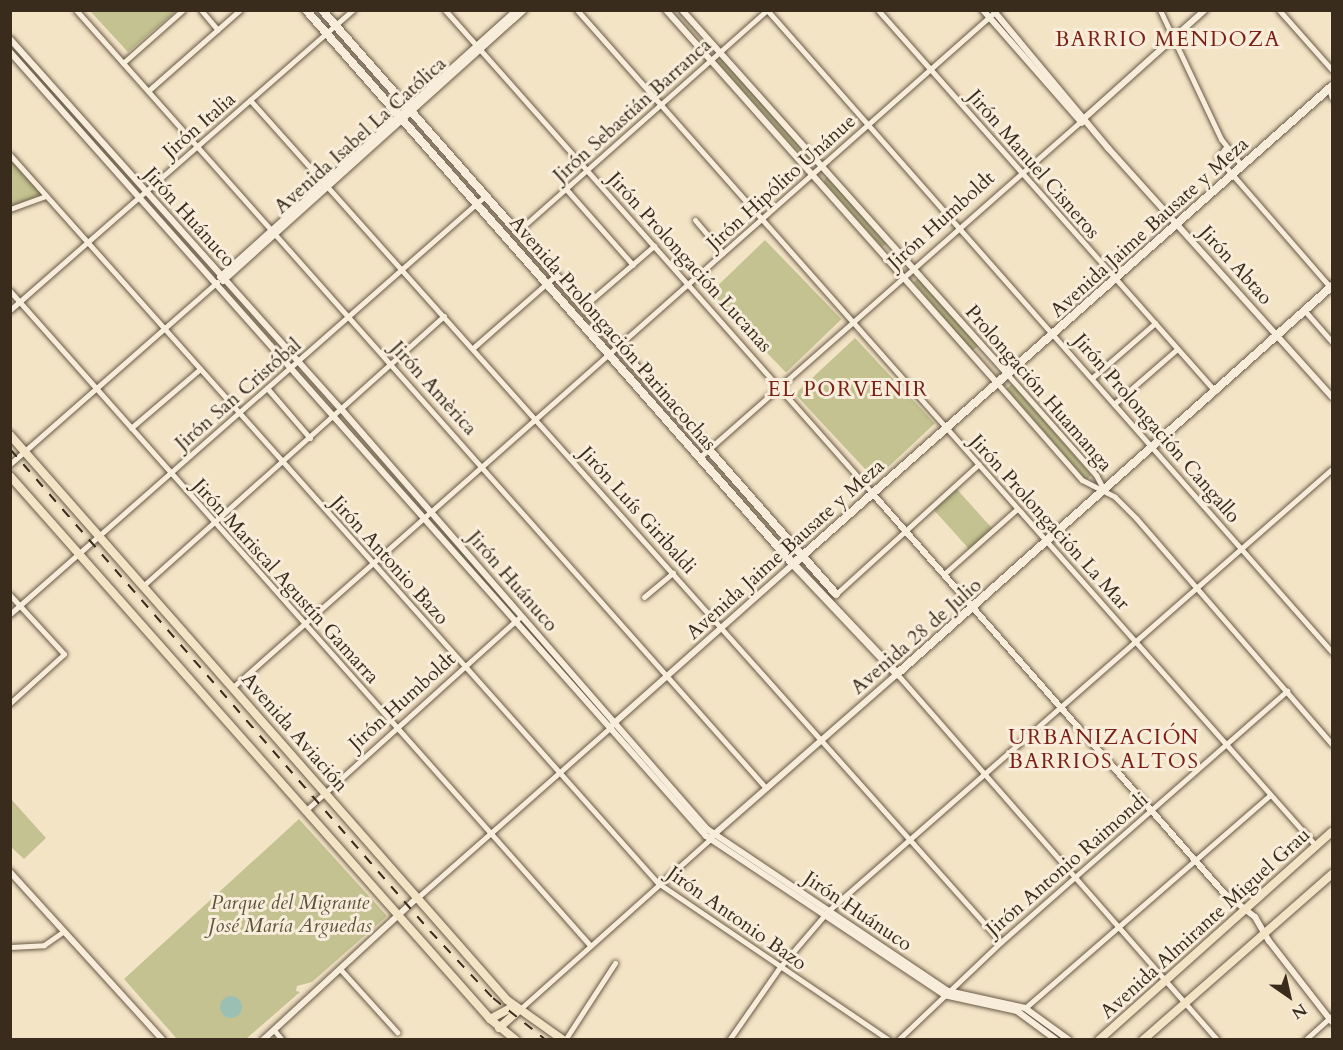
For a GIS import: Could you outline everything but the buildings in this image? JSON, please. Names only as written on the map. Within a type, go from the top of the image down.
[{"type":"main road","name":"Avenida Prolongación Parinacochas","points":[[306,10],[610,353],[793,564],[897,674]]},
{"type":"main road","name":"Avenida Prolongación Parinacochas","points":[[322,10],[836,594]]},
{"type":"main road","name":"Avenida Jaime Bausate y Meza","points":[[793,564],[1331,88]]},
{"type":"main road","name":"Avenida 28 de Julio","points":[[897,674],[1332,287]]},
{"type":"main road","name":"Avenida Aviación","points":[[10,435],[417,898],[519,1010],[564,1040]]},
{"type":"main road","points":[[10,476],[490,1019],[516,1040]]},
{"type":"main road","name":"Avenida Almirante Miguel Grau","points":[[1099,1040],[1332,832]]},
{"type":"main road","points":[[1143,1040],[1332,874]]},
{"type":"main road","name":"Avenida 28 de Julio","points":[[490,1019],[509,1009],[519,1010]]},
{"type":"main road","name":"Avenida 28 de Julio","points":[[499,1028],[519,1010]]},
{"type":"street","name":"Jirón Amèrica","points":[[76,10],[483,466],[666,677],[766,788]]},
{"type":"street","points":[[123,63],[183,10]]},
{"type":"street","points":[[201,10],[218,30]]},
{"type":"street","points":[[148,91],[240,10]]},
{"type":"street","name":"Jirón Italia","points":[[10,310],[353,10]]},
{"type":"street","name":"Jirón Prolongación Lucanas","points":[[445,10],[1062,706],[1223,892],[1247,909],[1332,1019]]},
{"type":"street","name":"Avenida Isabel La Católica","points":[[478,48],[517,10]]},
{"type":"street","name":"Avenida Isabel La Católica","points":[[10,464],[223,278],[325,183],[524,10]]},
{"type":"street","name":"Jirón Prolongación La Mar","points":[[577,10],[662,103],[1046,542],[1227,743],[1269,795],[1316,846]]},
{"type":"street","name":"Prolongación Huamanga","points":[[666,10],[1082,480],[1104,490]]},
{"type":"street","name":"Prolongación Huamanga","points":[[682,10],[1096,475],[1104,490]]},
{"type":"street","name":"Jirón Sebastián Barranca","points":[[517,232],[767,10]]},
{"type":"street","name":"Jirón Prolongación Cangallo","points":[[767,10],[867,126],[1054,333],[1332,652]]},
{"type":"street","name":"Jirón Manuel Cisneros","points":[[878,10],[1215,391]]},
{"type":"street","name":"Jirón Abtao","points":[[983,10],[994,13],[1082,120],[1178,223],[1332,397]]},
{"type":"street","points":[[1160,10],[1172,41],[1226,147],[1242,166]]},
{"type":"street","name":"Jirón Humboldt","points":[[700,456],[1205,10]]},
{"type":"street","points":[[1279,10],[1332,70]]},
{"type":"street","name":"Jirón Hipólito Unánue","points":[[233,687],[994,13]]},
{"type":"street","name":"Jirón Huánuco","points":[[10,39],[342,410],[522,616],[613,725]]},
{"type":"street","name":"Jirón Huánuco","points":[[10,52],[516,621],[613,725],[712,837],[946,993],[1017,1011],[1056,1040]]},
{"type":"street","points":[[1331,88],[1332,98]]},
{"type":"street","name":"Jirón Luís Giribaldi","points":[[250,100],[1001,942]]},
{"type":"street","points":[[1226,147],[1218,157],[1332,287]]},
{"type":"street","points":[[101,154],[108,149]]},
{"type":"street","name":"Jirón Antonio Bazo","points":[[10,155],[658,883],[889,1040]]},
{"type":"street","points":[[566,189],[633,265]]},
{"type":"street","points":[[10,209],[46,196]]},
{"type":"street","name":"Jirón San Cristóbal","points":[[10,614],[485,196]]},
{"type":"street","points":[[695,220],[723,253]]},
{"type":"street","points":[[583,307],[654,246]]},
{"type":"street","points":[[473,348],[555,276]]},
{"type":"street","name":"Jirón Mariscal Agustín Gamarra","points":[[10,291],[589,944]]},
{"type":"street","points":[[1305,311],[1332,342]]},
{"type":"street","points":[[144,585],[336,416],[444,316]]},
{"type":"street","points":[[1092,378],[1155,323]]},
{"type":"street","points":[[1114,404],[1177,349]]},
{"type":"street","points":[[131,428],[200,369]]},
{"type":"street","points":[[267,388],[310,438]]},
{"type":"street","points":[[836,594],[979,464]]},
{"type":"street","points":[[729,1039],[780,966],[826,913],[1332,469]]},
{"type":"street","points":[[1104,490],[1115,496],[1332,744]]},
{"type":"street","points":[[944,574],[1017,509]]},
{"type":"street","name":"Avenida Jaime Bausate y Meza","points":[[263,1040],[400,917],[417,898],[489,833],[793,564]]},
{"type":"street","points":[[644,597],[673,573]]},
{"type":"street","points":[[10,595],[64,654],[10,703]]},
{"type":"street","name":"Jirón Humboldt","points":[[304,811],[522,616]]},
{"type":"street","points":[[897,674],[1120,925],[1217,1040]]},
{"type":"street","name":"Avenida 28 de Julio","points":[[519,1010],[589,944],[897,674]]},
{"type":"street","name":"Jirón Antonio Raimondi","points":[[898,1040],[1001,942],[1287,691]]},
{"type":"street","points":[[1025,1008],[1269,795]]},
{"type":"street","points":[[10,872],[163,1040]]},
{"type":"street","points":[[10,947],[44,945],[64,931]]},
{"type":"street","points":[[564,1040],[615,963]]},
{"type":"street","points":[[341,970],[397,1032]]},
{"type":"street","name":"Jirón Huánuco","points":[[946,993],[1025,1008],[1069,1040]]},
{"type":"street","points":[[1305,1040],[1332,1019]]},
{"type":"street","points":[[274,1030],[282,1040]]},
{"type":"green space","points":[[90,11],[176,11],[128,52]]},
{"type":"green space","points":[[724,58],[815,161],[810,165],[718,63]]},
{"type":"green space","points":[[10,157],[43,194],[10,207]]},
{"type":"green space","points":[[827,174],[886,244],[882,247],[824,182]]},
{"type":"green space","points":[[765,240],[841,319],[786,373],[710,293]]},
{"type":"green space","points":[[920,277],[978,346],[972,351],[914,282]]},
{"type":"green space","points":[[855,338],[935,424],[875,479],[795,394]]},
{"type":"green space","points":[[1012,384],[1091,475],[1086,480],[1007,389]]},
{"type":"green space","points":[[954,486],[993,530],[970,551],[931,507]]},
{"type":"green space","points":[[11,799],[46,838],[24,859],[11,847]]},
{"type":"green space","name":"Parque del Migrante José María Arguedas","points":[[299,819],[387,916],[312,982],[297,986],[296,991],[300,992],[246,1039],[177,1039],[124,979]]},
{"type":"water","points":[[231,996],[241,1003],[242,1007],[235,1017],[231,1018],[221,1011],[220,1007],[227,997]]},
{"type":"railway","points":[[10,449],[430,931],[493,998],[546,1040]]},
{"type":"district","name":"BARRIO MENDOZA","points":[[1168,40]]},
{"type":"district","name":"EL PORVENIR","points":[[848,390]]},
{"type":"district","name":"URBANIZACIÓN BARRIOS ALTOS","points":[[1104,750]]}]
